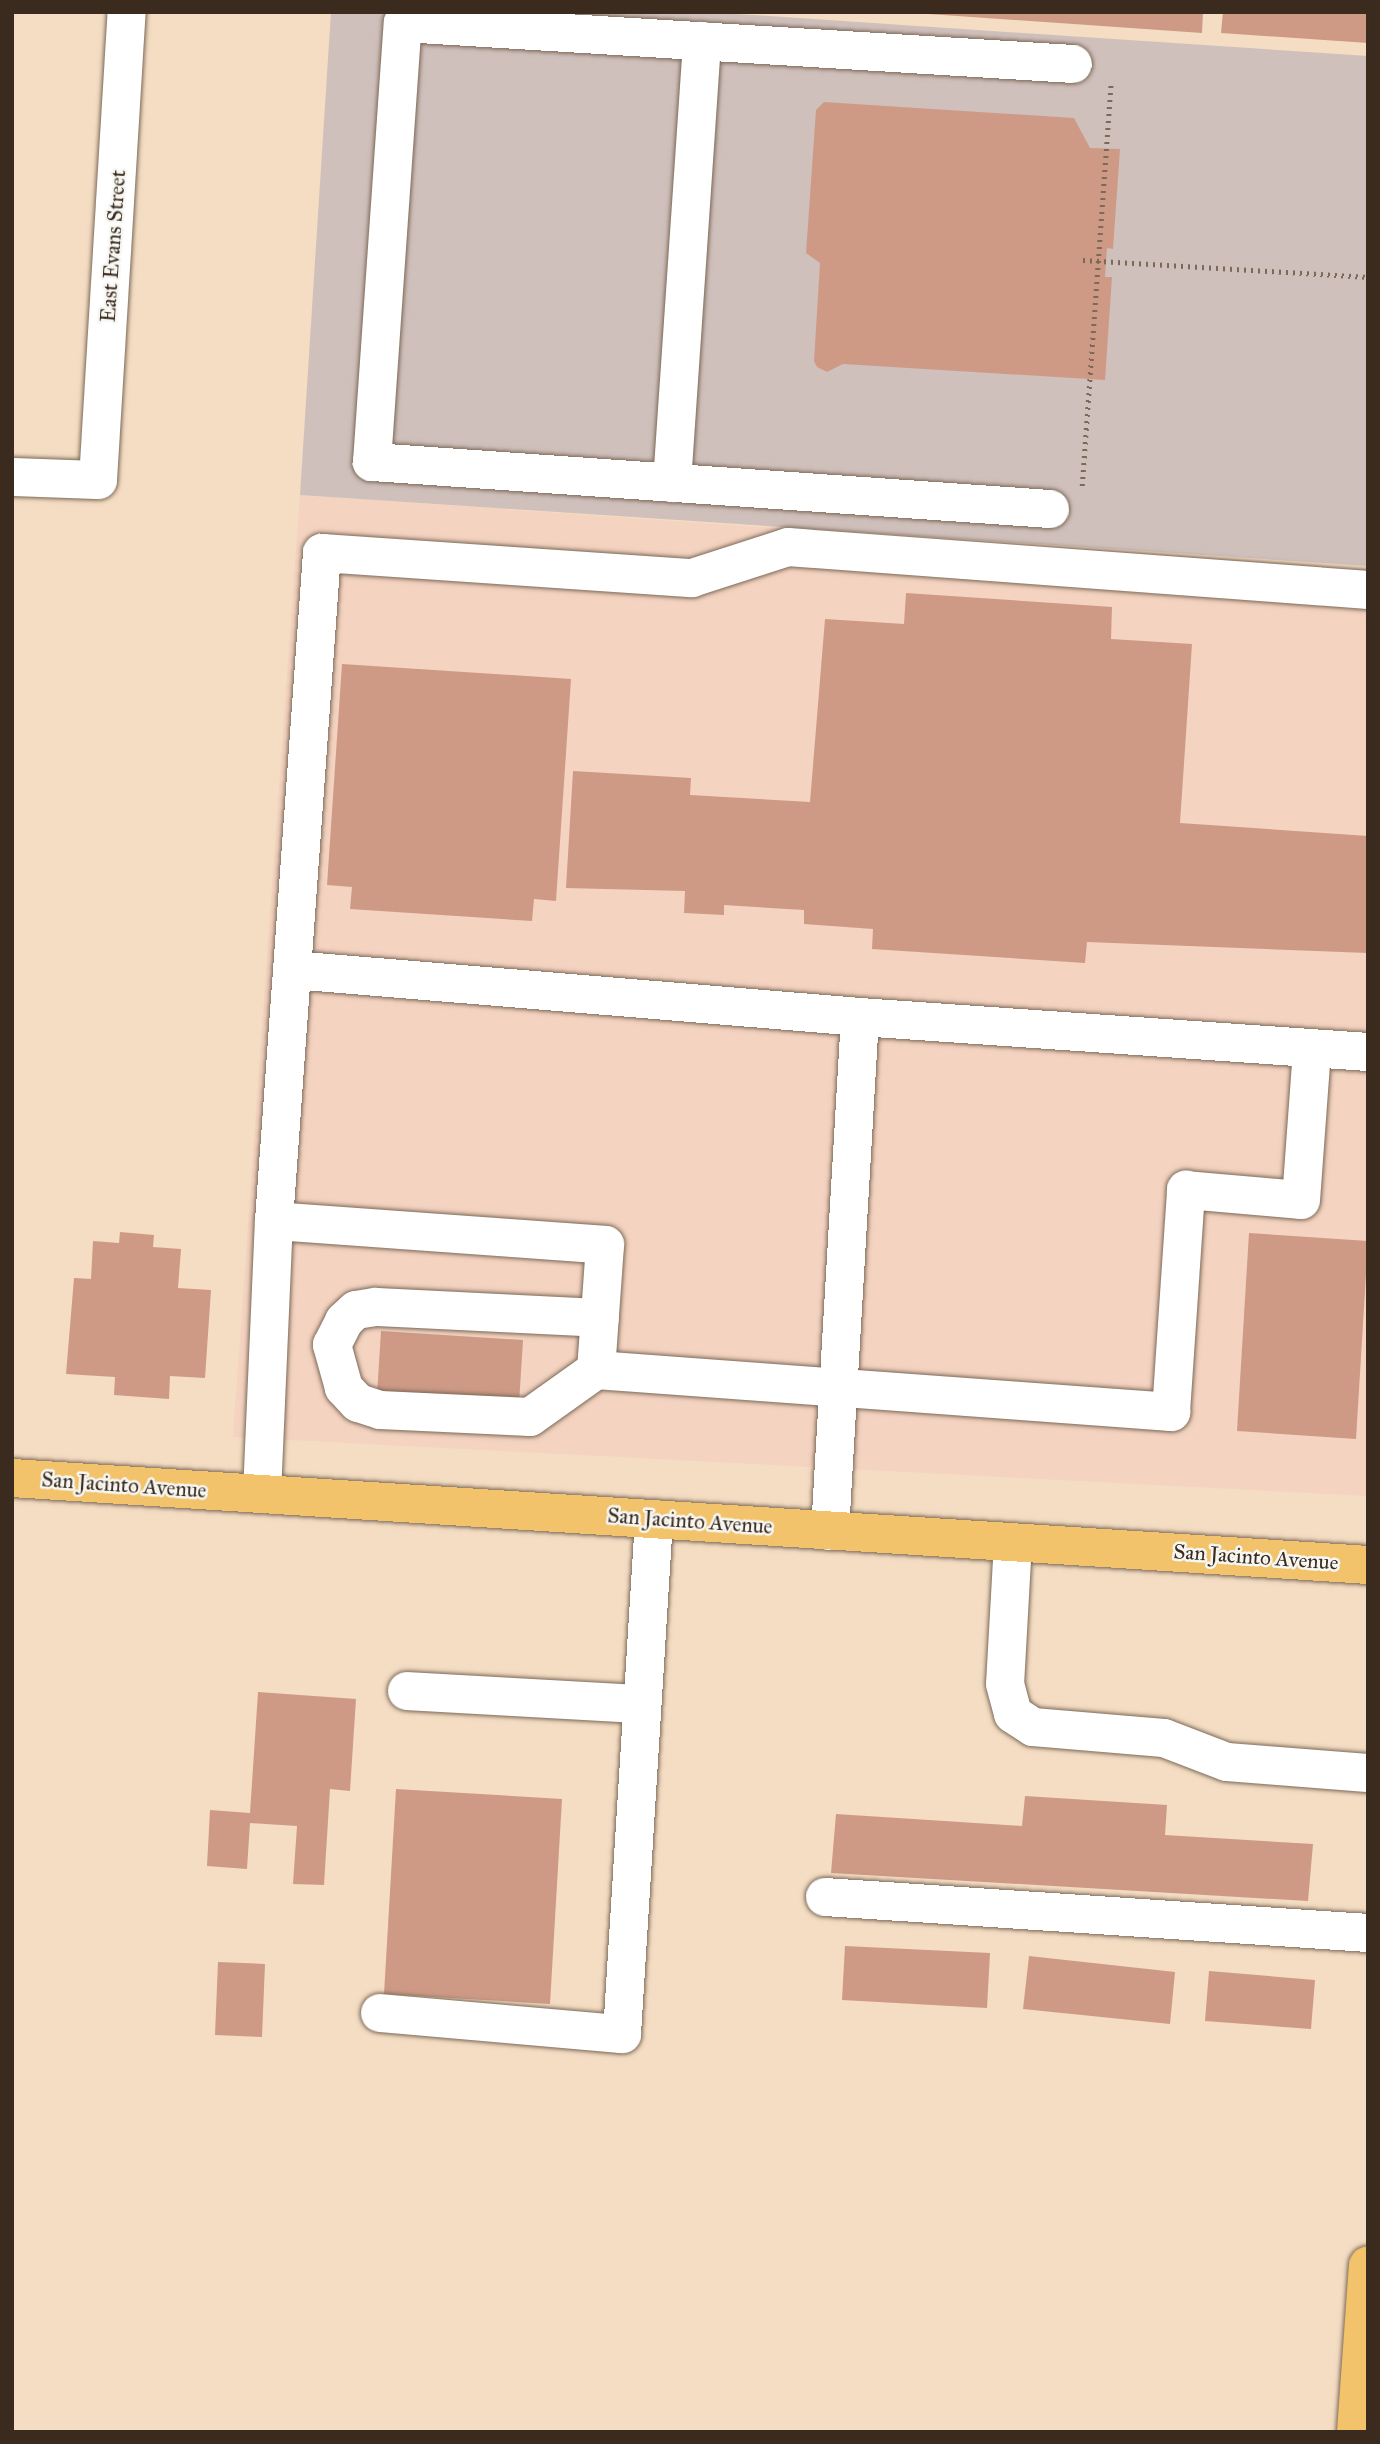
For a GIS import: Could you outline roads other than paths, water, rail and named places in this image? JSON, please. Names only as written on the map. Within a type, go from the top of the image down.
[{"type":"main road","name":"San Jacinto Avenue","points":[[12,1478],[1368,1565]]},
{"type":"main road","points":[[1356,2432],[1368,2265]]},
{"type":"street","name":"East Evans Street","points":[[12,477],[98,480],[127,12]]},
{"type":"street","points":[[1066,500],[672,483],[372,462],[403,23],[1073,64]]},
{"type":"street","points":[[672,483],[702,41]]},
{"type":"street","points":[[262,1494],[274,1221],[322,552],[692,578],[789,547],[1368,590]]},
{"type":"street","points":[[292,970],[860,1017],[1368,1052]]},
{"type":"street","points":[[830,1531],[860,1017]]},
{"type":"street","points":[[600,1318],[376,1307],[356,1310],[344,1321],[332,1345],[344,1388],[358,1403],[380,1410],[530,1417],[596,1370],[839,1385],[1171,1412],[1186,1190],[1301,1200],[1312,1049]]},
{"type":"street","points":[[274,1221],[605,1245],[596,1370]]},
{"type":"street","points":[[380,2013],[622,2035],[654,1519]]},
{"type":"street","points":[[1013,1542],[1005,1684],[1013,1714],[1033,1727],[1164,1738],[1227,1762],[1368,1773]]},
{"type":"street","points":[[407,1691],[642,1704]]},
{"type":"street","points":[[825,1896],[1368,1933]]}]
